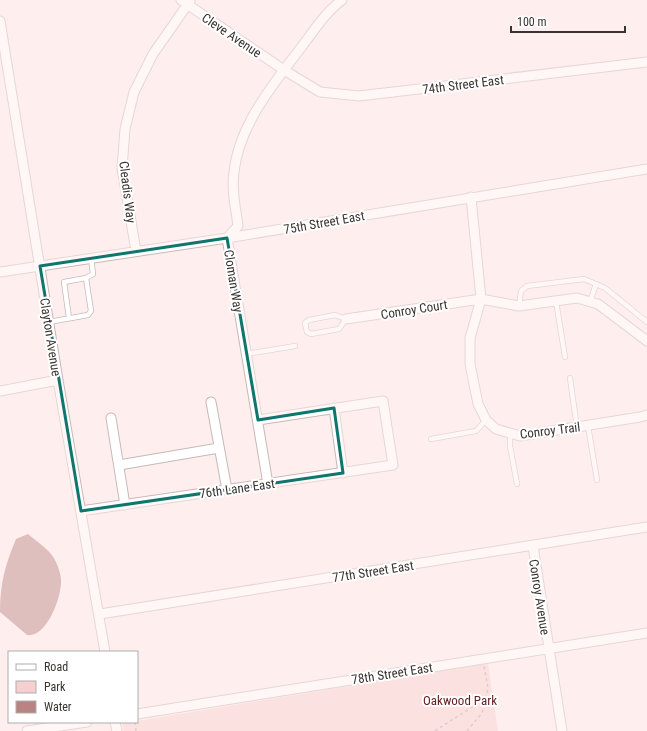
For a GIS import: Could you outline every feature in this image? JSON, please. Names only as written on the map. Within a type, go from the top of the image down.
[{"type":"street","name":"Cloman Way","points":[[268,484],[227,238],[238,226],[234,198],[233,172],[238,152],[253,117],[284,70],[330,9],[342,0]]},
{"type":"street","name":"Cleve Avenue","points":[[186,2],[284,70]]},
{"type":"street","name":"Cleadis Way","points":[[136,251],[122,168],[125,130],[134,92],[153,54],[186,2]]},
{"type":"street","name":"Clayton Avenue","points":[[0,21],[58,380],[100,614],[105,651]]},
{"type":"street","name":"74th Street East","points":[[284,70],[320,92],[359,96],[647,62]]},
{"type":"street","name":"75th Street East","points":[[0,272],[227,238],[647,169]]},
{"type":"street","points":[[471,197],[481,299],[470,338],[470,364],[478,404],[486,420]]},
{"type":"street","points":[[481,299],[519,306],[577,298],[598,304],[647,341]]},
{"type":"street","name":"Conroy Court","points":[[346,319],[481,299]]},
{"type":"street","points":[[0,391],[58,380]]},
{"type":"street","name":"76th Lane East","points":[[81,511],[393,465],[383,400],[334,408]]},
{"type":"street","points":[[211,402],[227,490]]},
{"type":"street","points":[[258,420],[334,408],[344,473]]},
{"type":"street","name":"Conroy Trail","points":[[486,420],[496,429],[520,436],[640,418],[647,414]]},
{"type":"street","points":[[111,418],[125,505]]},
{"type":"street","points":[[119,465],[219,448]]},
{"type":"street","name":"77th Street East","points":[[100,614],[647,527]]},
{"type":"street","name":"Conroy Avenue","points":[[533,546],[562,731]]},
{"type":"street","name":"78th Street East","points":[[138,714],[647,632]]},
{"type":"street","points":[[27,731],[80,723]]},
{"type":"lane","points":[[69,318],[64,282],[86,278],[93,274],[90,258]]},
{"type":"lane","points":[[49,322],[88,315],[91,311],[86,278]]},
{"type":"lane","points":[[519,306],[521,290],[527,286],[584,279],[605,288],[647,322]]},
{"type":"lane","points":[[590,302],[596,284]]},
{"type":"lane","points":[[556,301],[565,357]]},
{"type":"lane","points":[[335,315],[346,319],[339,329],[311,334],[307,332],[306,323],[308,320],[335,315]]},
{"type":"lane","points":[[246,354],[295,346]]},
{"type":"lane","points":[[570,378],[577,428]]},
{"type":"lane","points":[[431,439],[476,431],[486,420]]},
{"type":"lane","points":[[588,426],[597,480]]},
{"type":"lane","points":[[510,433],[510,446],[517,484]]},
{"type":"path","points":[[467,731],[482,713],[486,698],[488,688],[483,658]]},
{"type":"path","points":[[435,731],[486,698]]},
{"type":"highlighted area","points":[[227,238],[258,420],[334,408],[343,473],[81,511],[40,266]]},
{"type":"green space","name":"Oakwood Park","points":[[488,663],[498,731],[124,731],[122,723],[138,723],[138,721]]},
{"type":"water","points":[[28,534],[54,558],[60,575],[61,587],[56,605],[47,623],[41,630],[34,634],[27,635],[0,612],[0,602],[4,575],[16,539]]}]
